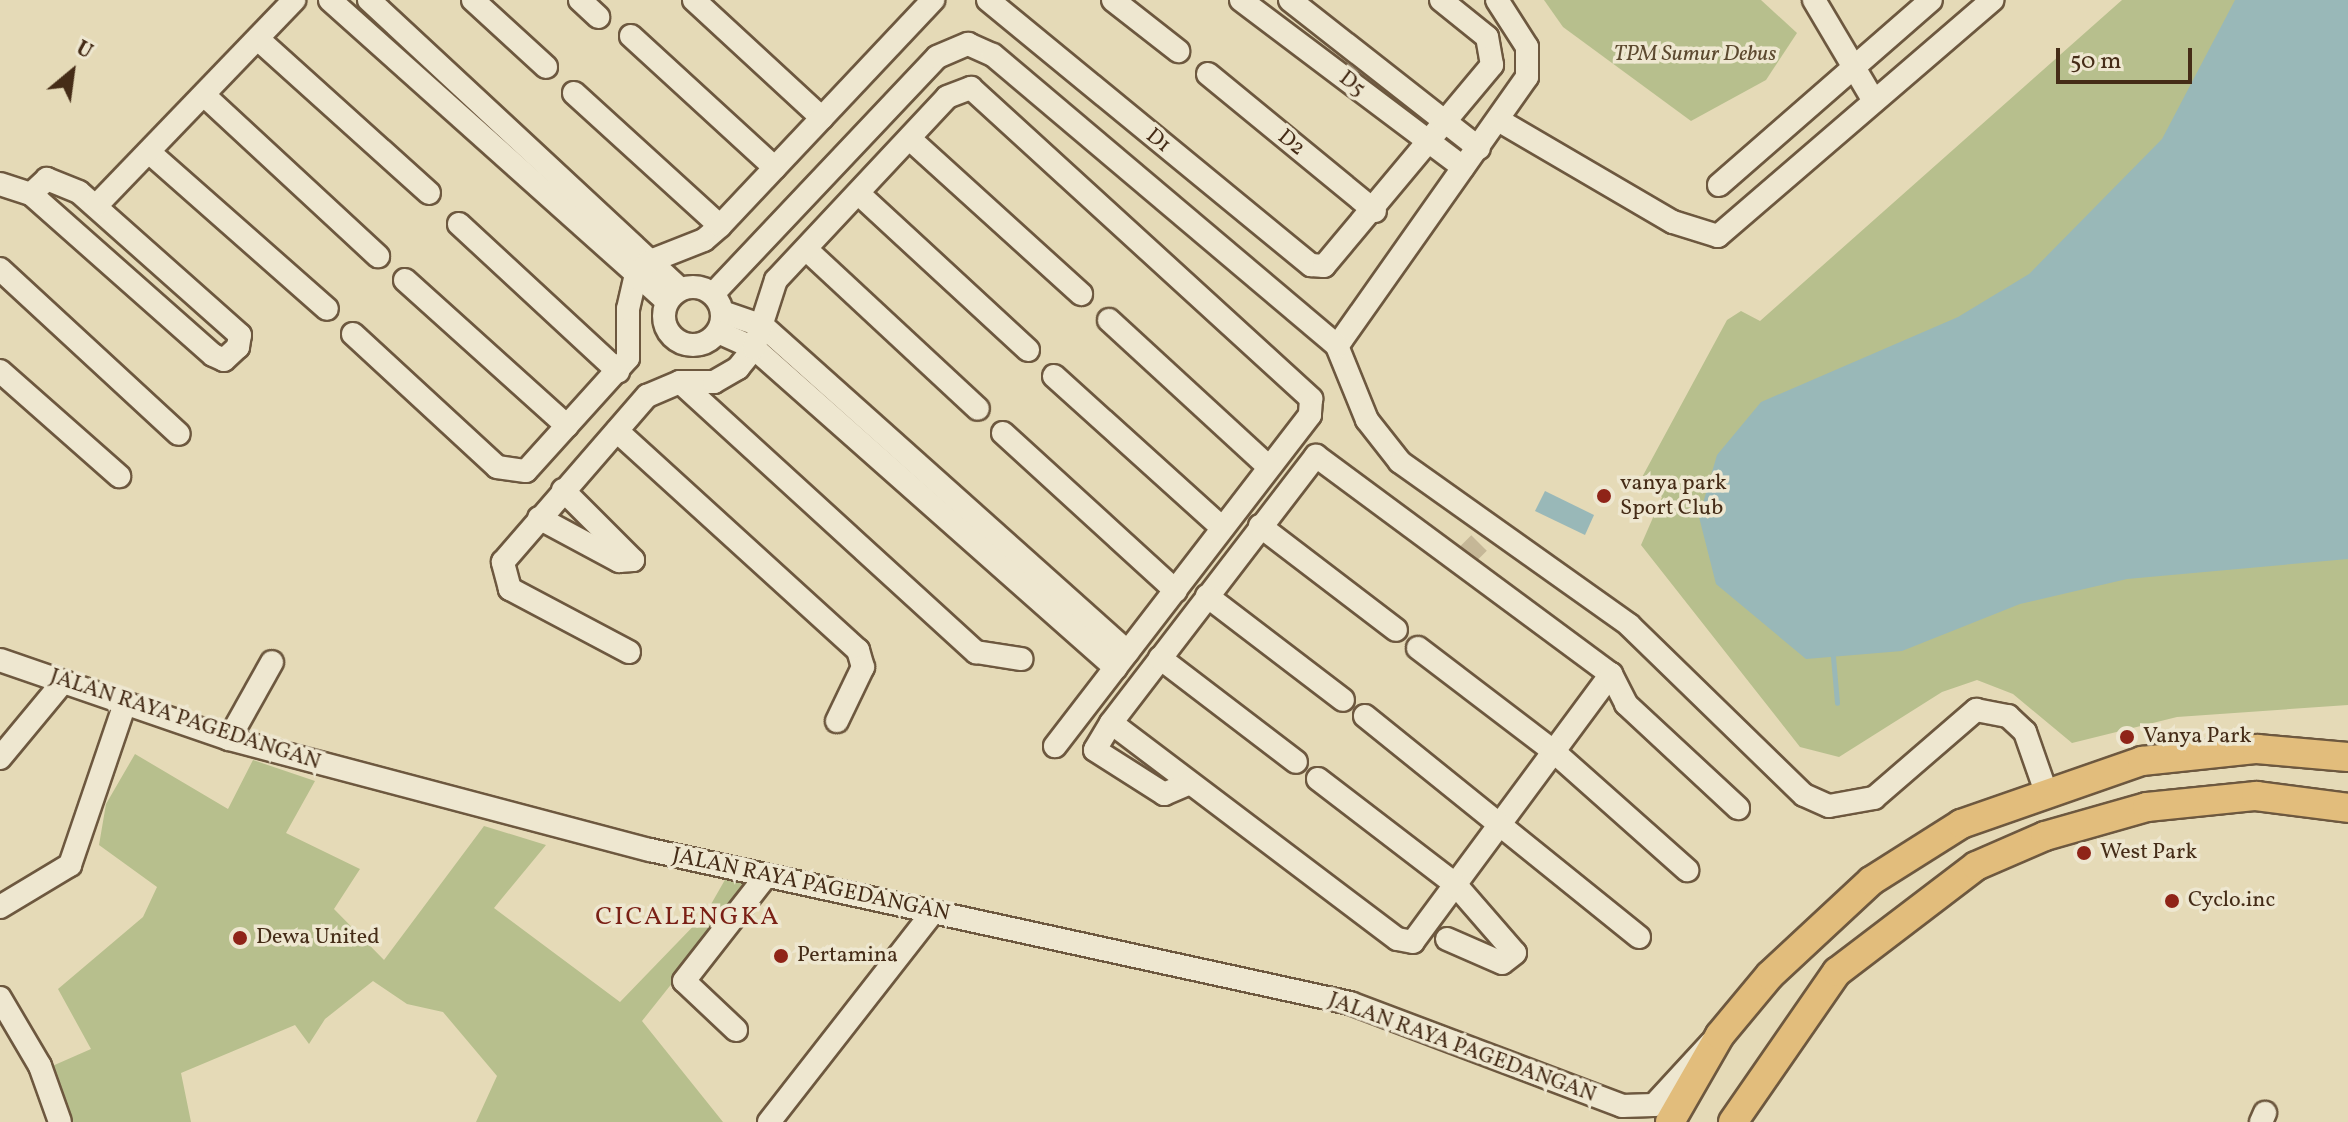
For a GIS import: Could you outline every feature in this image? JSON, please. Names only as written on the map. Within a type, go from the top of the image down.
[{"type":"main road","points":[[1670,1122],[1720,1035],[1822,922],[1871,881],[1961,824],[2045,789],[2142,761],[2204,753],[2348,757]]},
{"type":"main road","points":[[1733,1122],[1772,1056],[1852,958],[1976,866],[2045,836],[2147,807],[2241,797],[2348,808]]},
{"type":"main road","points":[[1822,922],[1852,958]]},
{"type":"street","points":[[96,206],[294,0]]},
{"type":"street","points":[[330,0],[673,295],[763,326],[1122,660]]},
{"type":"street","points":[[369,0],[642,270]]},
{"type":"street","points":[[473,0],[546,67]]},
{"type":"street","points":[[580,0],[598,17]]},
{"type":"street","points":[[694,0],[822,118]]},
{"type":"street","points":[[642,270],[704,240],[720,226],[933,0]]},
{"type":"street","name":"D1","points":[[988,0],[1311,265],[1335,261],[1375,211]]},
{"type":"street","points":[[1113,0],[1178,51]]},
{"type":"street","name":"D5","points":[[1241,0],[1463,167]]},
{"type":"street","name":"D5","points":[[1290,0],[1479,148]]},
{"type":"street","points":[[1375,211],[1483,80],[1492,50],[1487,37],[1441,0]]},
{"type":"street","points":[[1337,346],[1362,301],[1500,121],[1530,61],[1497,0]]},
{"type":"street","points":[[1814,0],[1852,72],[1874,101]]},
{"type":"street","points":[[1719,185],[1931,0]]},
{"type":"street","points":[[1500,121],[1673,222],[1718,236],[1992,0]]},
{"type":"street","points":[[631,36],[775,168]]},
{"type":"street","points":[[258,39],[429,193]]},
{"type":"street","points":[[673,295],[663,319],[686,345],[718,312],[937,57],[968,44],[993,55],[1337,346],[1367,420],[1400,462],[1474,546],[1611,674],[1626,704],[1738,808]]},
{"type":"street","name":"D2","points":[[1208,74],[1375,211]]},
{"type":"street","points":[[629,652],[505,583],[503,562],[563,490],[658,387],[727,377],[754,348],[776,280],[947,97],[961,89],[979,91],[1311,399],[1310,415],[1055,746]]},
{"type":"street","points":[[574,93],[720,226]]},
{"type":"street","points":[[205,96],[378,256]]},
{"type":"street","points":[[910,139],[1081,294]]},
{"type":"street","points":[[149,152],[327,309]]},
{"type":"street","points":[[0,184],[31,194],[213,355],[228,358],[240,335],[96,206],[53,179],[31,194]]},
{"type":"street","points":[[859,194],[1028,350]]},
{"type":"street","points":[[459,224],[618,371]]},
{"type":"street","points":[[807,250],[978,409]]},
{"type":"street","points":[[0,269],[179,434]]},
{"type":"street","points":[[353,334],[505,471],[526,471],[628,358],[642,270]]},
{"type":"street","points":[[405,280],[567,426]]},
{"type":"street","points":[[718,312],[754,348],[1122,660]]},
{"type":"street","points":[[1109,320],[1269,467]]},
{"type":"street","points":[[0,371],[119,476]]},
{"type":"street","points":[[1054,376],[1222,528]]},
{"type":"street","points":[[680,382],[976,652],[1021,659]]},
{"type":"street","points":[[617,431],[858,650],[863,667],[837,721]]},
{"type":"street","points":[[1003,433],[1176,591]]},
{"type":"street","points":[[1190,783],[1164,794],[1094,749],[1310,458],[1323,456],[1474,546],[1629,625],[1785,781],[1820,804],[1874,798],[1976,710],[2008,716],[2025,732],[2045,789]]},
{"type":"street","points":[[539,518],[619,561],[633,560],[563,490]]},
{"type":"street","points":[[1260,526],[1396,630]]},
{"type":"street","points":[[1207,596],[1343,700]]},
{"type":"street","points":[[1418,648],[1552,750],[1687,870]]},
{"type":"street","points":[[1160,658],[1296,762]]},
{"type":"street","name":"JALAN RAYA PAGEDANGAN","points":[[0,660],[229,739],[766,876],[1350,1003],[1628,1114],[1654,1105],[1686,1063],[1720,1035]]},
{"type":"street","points":[[229,739],[272,662]]},
{"type":"street","points":[[1111,723],[1403,942],[1416,938],[1611,674]]},
{"type":"street","points":[[0,758],[63,682]]},
{"type":"street","points":[[0,907],[70,865],[125,703]]},
{"type":"street","points":[[1365,716],[1501,820],[1639,937]]},
{"type":"street","points":[[1318,779],[1455,884],[1515,953],[1502,963],[1447,939]]},
{"type":"street","points":[[736,1030],[684,981],[766,876]]},
{"type":"street","points":[[769,1122],[933,912]]},
{"type":"street","points":[[0,998],[40,1066],[60,1122]]},
{"type":"street","points":[[1748,1122],[1772,1056]]},
{"type":"green space","name":"TPM Sumur Debus","points":[[1544,0],[1761,0],[1797,33],[1766,80],[1691,121],[1563,27]]},
{"type":"green space","points":[[2122,0],[2348,0],[2348,705],[2177,717],[2072,743],[2013,694],[1977,680],[1942,692],[1839,757],[1800,747],[1641,545],[1662,497],[1640,481],[1727,320],[1741,311],[1760,321]]},
{"type":"green space","name":"Dewa United","points":[[135,754],[228,809],[253,760],[315,781],[286,833],[360,869],[334,909],[384,960],[484,826],[546,845],[494,908],[620,1002],[706,913],[726,878],[751,884],[642,1021],[723,1122],[476,1122],[497,1076],[443,1012],[407,1004],[373,981],[325,1019],[309,1044],[295,1025],[181,1073],[191,1122],[70,1122],[50,1067],[91,1049],[58,989],[143,917],[157,887],[99,845],[106,804]]},
{"type":"water","points":[[2235,0],[2348,0],[2348,559],[2127,579],[2020,604],[1902,651],[1806,659],[1716,584],[1699,517],[1717,455],[1761,402],[1958,317],[2029,274],[2162,139]]},
{"type":"water","points":[[1545,491],[1594,515],[1585,535],[1535,511]]},
{"type":"waterway","points":[[1833,657],[1837,703]]},
{"type":"tunnel","points":[[1467,555],[1479,543]]},
{"type":"place","name":"vanya park Sport Club","points":[[1604,496]]},
{"type":"place","name":"Vanya Park","points":[[2127,737]]},
{"type":"place","name":"West Park","points":[[2084,853]]},
{"type":"place","name":"Cyclo.inc","points":[[2172,901]]},
{"type":"place","name":"Dewa United","points":[[240,938]]},
{"type":"place","name":"Pertamina","points":[[781,956]]},
{"type":"district","name":"CICALENGKA","points":[[688,918]]}]
